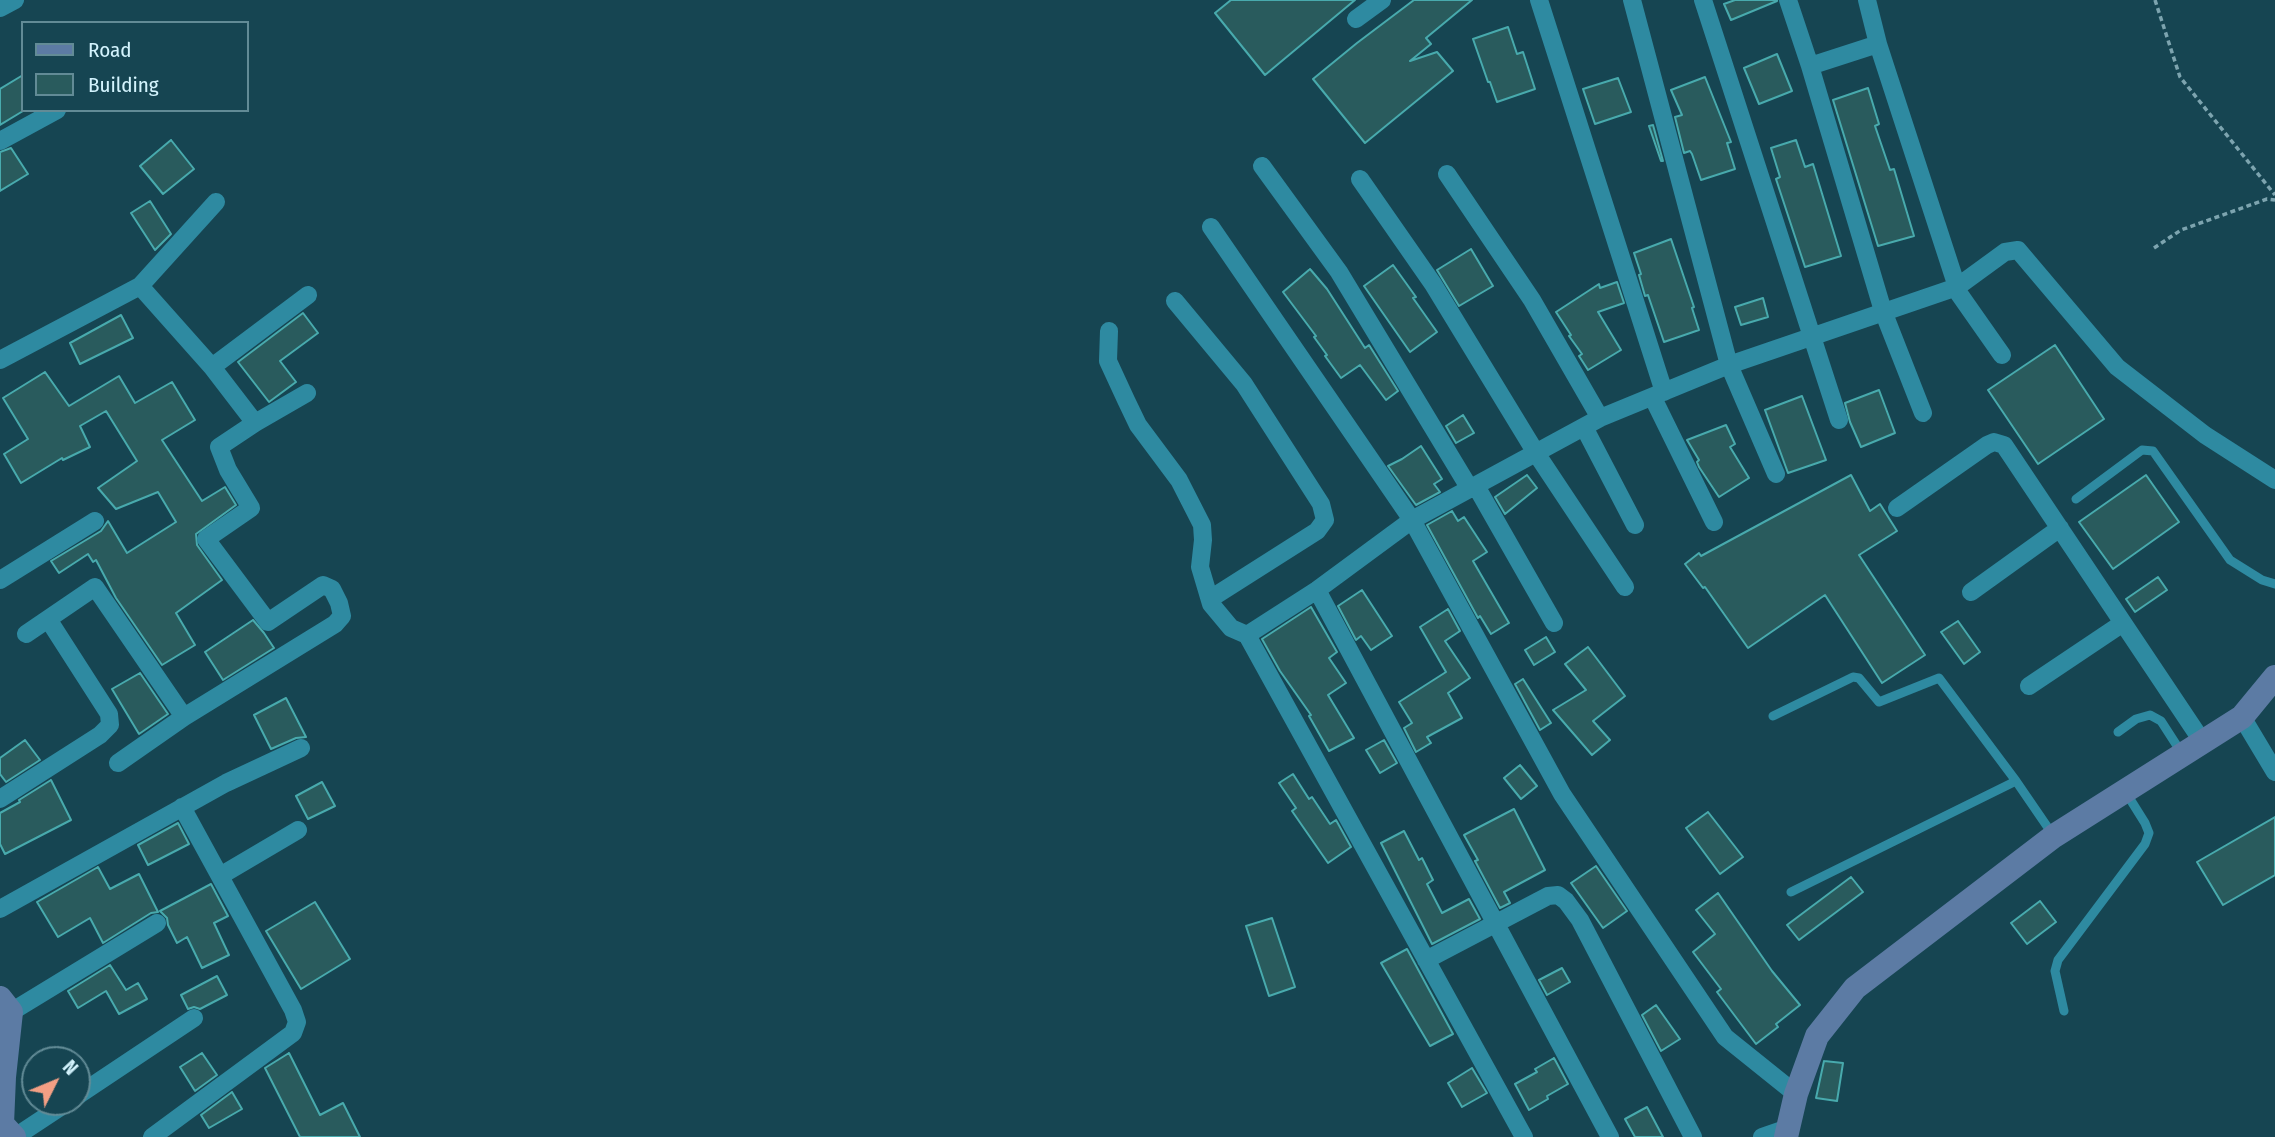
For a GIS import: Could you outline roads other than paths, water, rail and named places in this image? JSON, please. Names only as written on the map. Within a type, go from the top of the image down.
[{"type":"street","points":[[0,8],[15,0]]},
{"type":"street","points":[[1356,19],[1382,0]]},
{"type":"street","points":[[1539,0],[1659,395],[1714,522]]},
{"type":"street","points":[[1632,0],[1729,365],[1776,474]]},
{"type":"street","points":[[1703,0],[1839,420]]},
{"type":"street","points":[[1788,0],[1883,311],[1923,413]]},
{"type":"street","points":[[1867,0],[1878,44],[1956,288],[2002,355]]},
{"type":"street","points":[[1810,66],[1878,44]]},
{"type":"street","points":[[0,141],[53,112]]},
{"type":"street","points":[[1262,166],[1339,272],[1554,623]]},
{"type":"street","points":[[1447,174],[1532,300],[1592,422],[1634,525]]},
{"type":"street","points":[[1360,179],[1433,284],[1536,453],[1625,587]]},
{"type":"street","points":[[0,360],[140,286],[216,202]]},
{"type":"street","points":[[1211,227],[1412,520],[1562,794],[1725,1037],[1796,1094]]},
{"type":"street","points":[[1247,635],[1317,590],[1412,520],[1592,422],[1729,365],[1956,288],[2005,252],[2018,250],[2117,367],[2205,435],[2275,480]]},
{"type":"street","points":[[140,286],[212,367],[255,423]]},
{"type":"street","points":[[212,367],[308,295]]},
{"type":"street","points":[[1175,302],[1244,384],[1321,504],[1325,520],[1317,531],[1210,599]]},
{"type":"street","points":[[1109,331],[1108,362],[1126,400],[1138,425],[1180,480],[1202,525],[1200,566],[1210,599],[1231,628],[1247,635],[1524,1137]]},
{"type":"street","points":[[118,763],[184,717],[335,624],[342,616],[332,589],[323,585],[268,622],[206,539],[251,508],[228,470],[219,447],[307,393]]},
{"type":"street","points":[[1897,508],[1994,442],[2004,445],[2123,623],[2192,747]]},
{"type":"street","points":[[0,580],[95,521]]},
{"type":"street","points":[[1971,592],[2060,528]]},
{"type":"street","points":[[26,634],[94,587],[184,717]]},
{"type":"street","points":[[1317,590],[1610,1137]]},
{"type":"street","points":[[0,799],[100,735],[110,725],[109,715],[48,619]]},
{"type":"street","points":[[2029,686],[2123,623]]},
{"type":"street","points":[[1762,1137],[1787,1132],[1796,1094],[1817,1036],[1855,988],[2054,836],[2242,717],[2275,677]]},
{"type":"street","points":[[2242,717],[2275,772]]},
{"type":"street","points":[[0,909],[226,783],[301,748]]},
{"type":"street","points":[[152,1137],[293,1033],[297,1021],[182,807]]},
{"type":"street","points":[[220,876],[298,830]]},
{"type":"street","points":[[1426,960],[1548,896],[1558,895],[1580,920],[1693,1137]]},
{"type":"street","points":[[39,1116],[8,1131],[4,1077],[5,1005],[157,923]]},
{"type":"street","points":[[91,1087],[194,1018]]},
{"type":"lane","points":[[2076,499],[2142,450],[2153,451],[2230,560],[2262,580],[2275,584]]},
{"type":"lane","points":[[1773,716],[1853,677],[1859,678],[1879,702],[1939,678],[2054,836]]},
{"type":"lane","points":[[2118,732],[2136,719],[2150,715],[2192,747]]},
{"type":"lane","points":[[1791,892],[2016,781]]},
{"type":"lane","points":[[2064,1011],[2055,971],[2058,960],[2145,844],[2149,833],[2124,790]]}]
